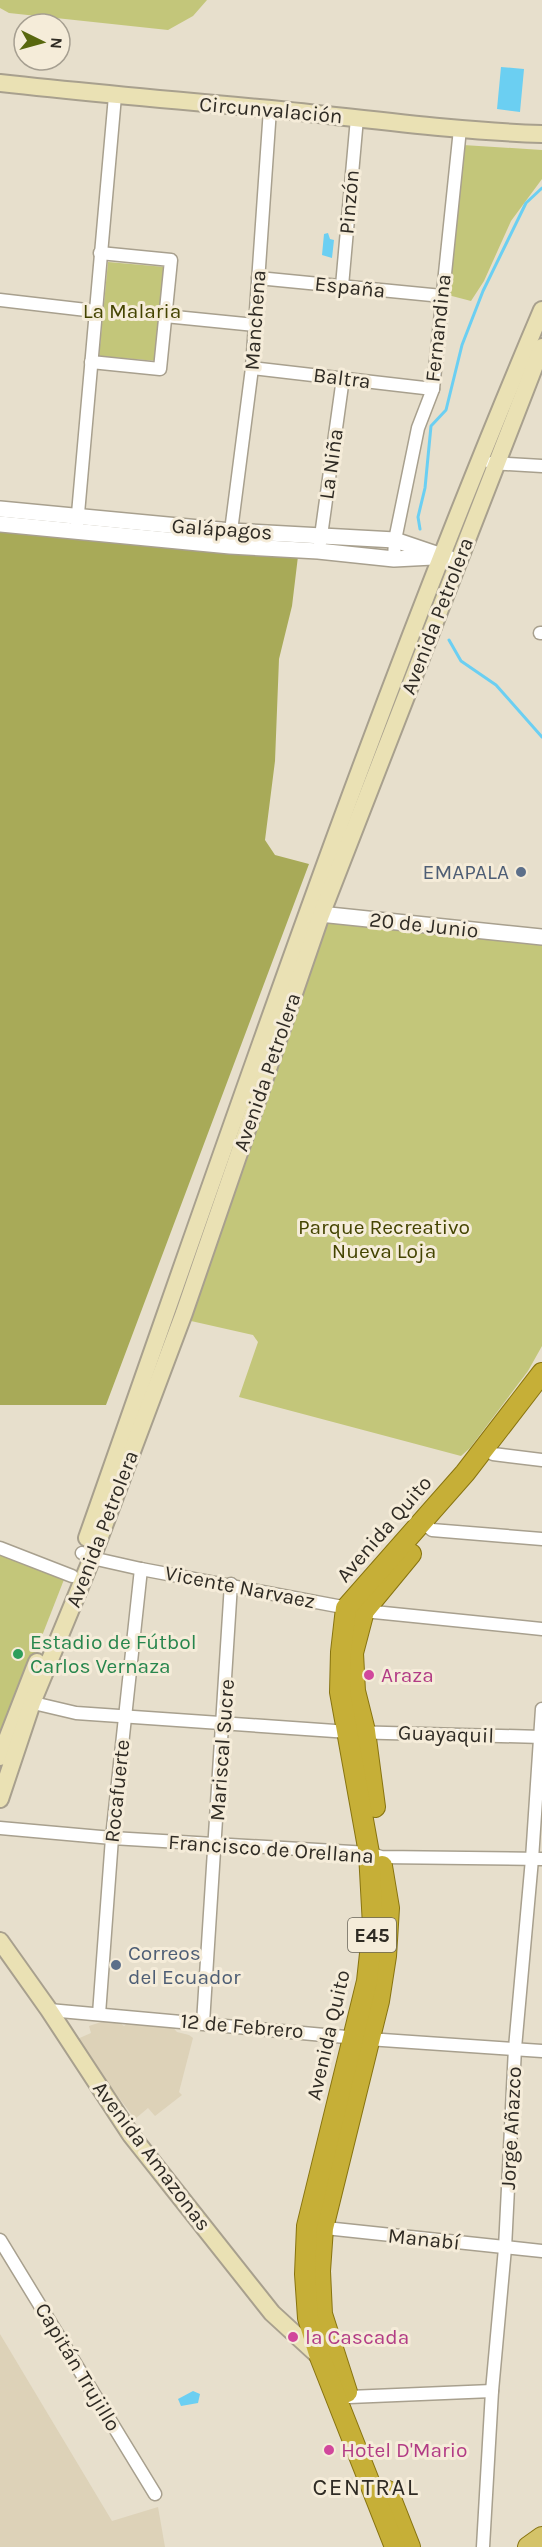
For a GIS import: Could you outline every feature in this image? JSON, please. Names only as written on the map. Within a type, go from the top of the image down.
[{"type":"highway","name":"Avenida Quito","points":[[427,1526],[542,1373]]},
{"type":"highway","name":"Avenida Quito","points":[[395,2547],[320,2357],[308,2318],[305,2274],[361,2038],[373,1926],[375,1855],[357,1732],[340,1692],[341,1652],[355,1609],[493,1454],[542,1389]]},
{"type":"highway","name":"Avenida Quito","points":[[315,2227],[322,2314],[349,2397],[410,2547]]},
{"type":"main road","name":"Circunvalación","points":[[0,83],[460,129],[542,134]]},
{"type":"main road","name":"Avenida Petrolera","points":[[0,1757],[27,1702],[184,1313],[316,909],[442,556],[479,459],[542,310]]},
{"type":"main road","name":"Avenida Petrolera","points":[[316,909],[459,562],[542,347]]},
{"type":"main road","name":"Avenida Petrolera","points":[[0,1799],[27,1702],[72,1576],[87,1555]]},
{"type":"main road","name":"Avenida Amazonas","points":[[0,1941],[49,2010],[131,2135],[272,2313],[320,2357]]},
{"type":"main road","points":[[528,2547],[542,2537]]},
{"type":"street","points":[[77,525],[115,96]]},
{"type":"street","name":"Manchena","points":[[231,531],[252,368],[270,109]]},
{"type":"street","name":"Pinzón","points":[[342,286],[357,118]]},
{"type":"street","name":"Fernandina","points":[[393,559],[418,428],[433,389],[460,129]]},
{"type":"street","points":[[91,363],[160,369],[171,260],[100,253]]},
{"type":"street","name":"España","points":[[258,278],[442,296]]},
{"type":"street","points":[[0,300],[95,311]]},
{"type":"street","points":[[165,316],[255,325]]},
{"type":"street","name":"Baltra","points":[[252,368],[433,389]]},
{"type":"street","name":"La Niña","points":[[320,543],[342,378]]},
{"type":"street","points":[[479,459],[495,464],[542,466]]},
{"type":"street","name":"Galápagos","points":[[0,509],[77,525],[230,546],[395,540],[459,562]]},
{"type":"street","name":"Galápagos","points":[[0,524],[231,531],[320,543],[393,559],[442,556]]},
{"type":"street","name":"20 de Junio","points":[[316,909],[542,928]]},
{"type":"street","name":"20 de Junio","points":[[316,909],[542,937]]},
{"type":"street","points":[[493,1454],[542,1460]]},
{"type":"street","points":[[427,1526],[542,1539]]},
{"type":"street","points":[[0,1548],[72,1576]]},
{"type":"street","name":"Vicente Narvaez","points":[[87,1555],[141,1569],[355,1609],[542,1629]]},
{"type":"street","name":"Rocafuerte","points":[[99,2014],[112,1838],[141,1569]]},
{"type":"street","name":"Mariscal Sucre","points":[[203,2023],[231,1584]]},
{"type":"street","name":"Guayaquil","points":[[27,1702],[76,1713],[224,1721],[357,1732],[541,1736]]},
{"type":"street","name":"Jorge Añazco","points":[[483,2547],[492,2391],[505,2248],[515,2048],[537,1859],[542,1709]]},
{"type":"street","name":"Francisco de Orellana","points":[[0,1828],[112,1838],[216,1842],[375,1855],[537,1859]]},
{"type":"street","name":"12 de Febrero","points":[[49,2010],[361,2038],[542,2051]]},
{"type":"street","name":"Manabí","points":[[315,2227],[542,2251]]},
{"type":"street","name":"Capitán Trujillo","points":[[0,2240],[155,2494]]},
{"type":"street","points":[[349,2397],[492,2391]]},
{"type":"shaded area","points":[[0,526],[299,548],[292,606],[279,659],[275,761],[265,840],[275,855],[309,864],[106,1405],[0,1405]]},
{"type":"shaded area","points":[[113,2018],[124,2026],[130,2022],[170,2024],[177,2032],[193,2038],[179,2092],[182,2095],[155,2116],[148,2108],[135,2119],[75,2040],[91,2033],[89,2026]]},
{"type":"shaded area","points":[[0,2334],[112,2521],[158,2507],[165,2547],[0,2547]]},
{"type":"green space","points":[[0,0],[207,0],[193,16],[168,30],[72,20],[72,12],[12,13],[0,8]]},
{"type":"green space","points":[[463,145],[542,150],[542,179],[511,221],[484,281],[471,301],[448,295]]},
{"type":"green space","name":"La Malaria","points":[[108,262],[165,267],[157,361],[99,356]]},
{"type":"green space","name":"Parque Recreativo Nueva Loja","points":[[328,921],[542,943],[542,1346],[528,1371],[470,1448],[461,1456],[239,1397],[258,1342],[253,1335],[191,1321],[222,1223]]},
{"type":"green space","name":"Estadio de Fútbol Carlos Vernaza","points":[[0,1551],[65,1577],[4,1733],[0,1731]]},
{"type":"water","points":[[501,67],[524,69],[520,112],[497,109]]},
{"type":"water","points":[[328,233],[330,239],[334,240],[332,258],[322,255],[324,234]]},
{"type":"water","points":[[193,2391],[200,2394],[198,2403],[181,2406],[178,2399]]},
{"type":"waterway","points":[[420,529],[418,517],[425,488],[431,426],[446,410],[462,345],[483,291],[526,203],[542,188]]},
{"type":"waterway","points":[[449,640],[461,661],[496,685],[542,737]]},
{"type":"place","name":"EMAPALA","points":[[521,872]]},
{"type":"place","name":"Estadio de Fútbol Carlos Vernaza","points":[[18,1654]]},
{"type":"place","name":"Araza","points":[[369,1675]]},
{"type":"place","name":"Correos del Ecuador","points":[[116,1965]]},
{"type":"place","name":"la Cascada","points":[[293,2337]]},
{"type":"place","name":"Hotel D'Mario","points":[[329,2450]]},
{"type":"district","name":"CENTRAL","points":[[366,2487]]}]
